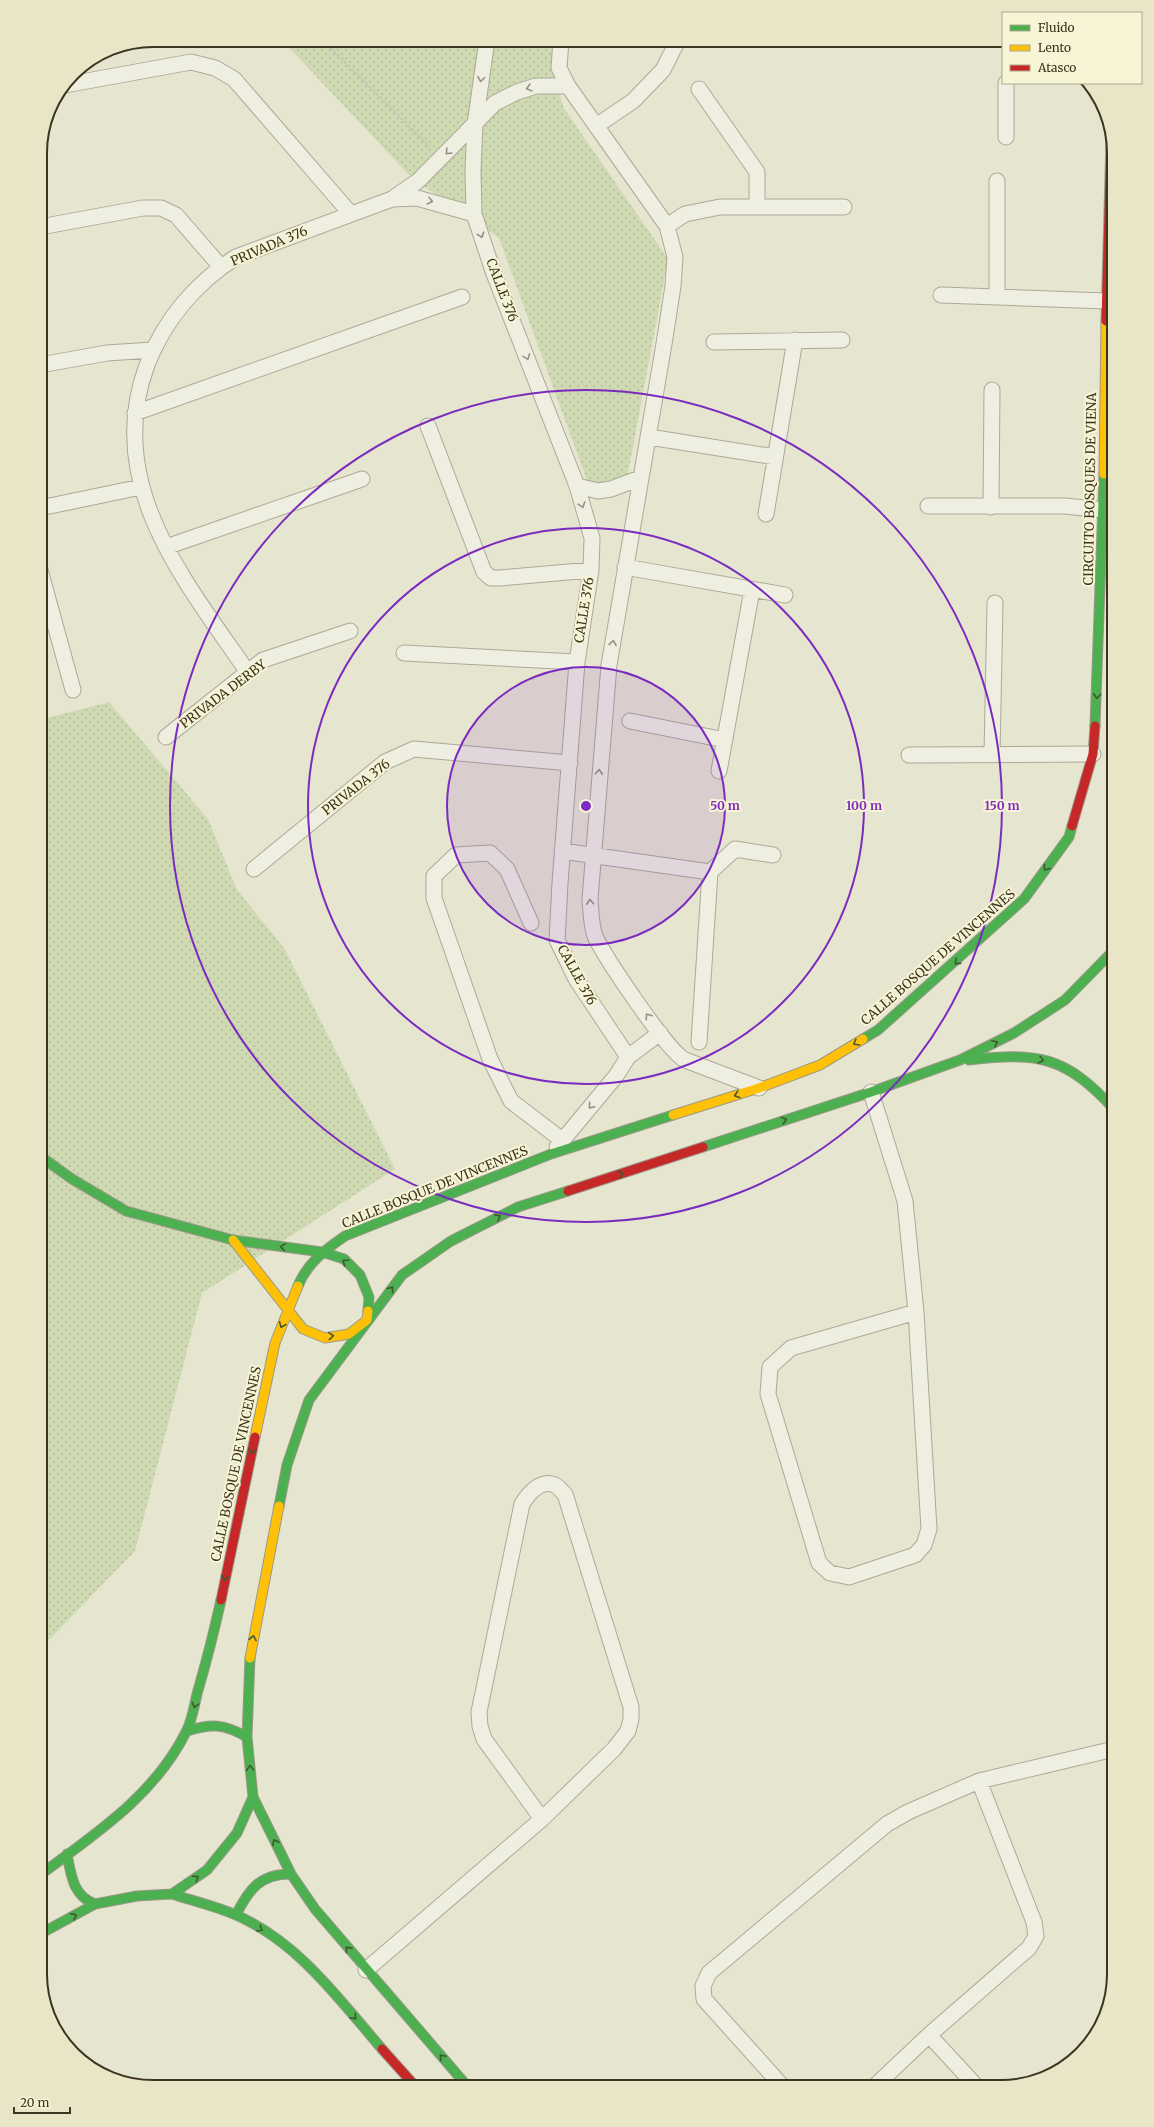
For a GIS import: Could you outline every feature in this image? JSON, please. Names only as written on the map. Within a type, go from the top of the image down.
[{"type":"main road","name":"CIRCUITO BOSQUES DE VIENA","points":[[1069,837],[1093,754],[1102,670],[1107,269]]},
{"type":"main road","name":"CALLE BOSQUE DE VINCENNES","points":[[47,1870],[117,1817],[144,1792],[167,1765],[187,1731],[212,1642],[275,1343],[302,1276],[322,1252],[345,1236],[551,1154],[759,1088],[820,1065],[878,1030],[1024,899],[1069,837]]},
{"type":"main road","points":[[462,2080],[315,1909],[291,1874],[252,1797],[247,1738],[250,1655],[287,1465],[309,1400],[367,1320],[402,1275],[451,1241],[518,1207],[871,1092],[960,1060],[1014,1033],[1065,1000],[1107,957]]},
{"type":"main road","points":[[960,1060],[1026,1056],[1060,1065],[1096,1089],[1107,1101]]},
{"type":"main road","points":[[47,1161],[72,1179],[126,1211],[233,1240],[322,1252],[344,1259],[360,1275],[369,1297],[367,1320],[349,1334],[325,1338],[303,1329],[233,1240]]},
{"type":"main road","points":[[187,1731],[208,1724],[229,1727],[247,1738]]},
{"type":"main road","points":[[172,1894],[207,1870],[237,1833],[252,1797]]},
{"type":"main road","points":[[67,1854],[73,1882],[84,1900],[96,1904]]},
{"type":"main road","points":[[236,1914],[246,1895],[262,1879],[277,1872],[291,1874]]},
{"type":"main road","points":[[47,1930],[96,1904],[137,1896],[172,1894],[236,1914],[277,1939],[302,1958],[410,2080]]},
{"type":"street","name":"CALLE 376","points":[[485,47],[475,124],[473,171],[474,214],[494,274],[577,486],[592,538],[591,570],[576,662],[557,940],[576,979],[628,1057]]},
{"type":"street","points":[[560,47],[559,68],[568,86],[667,226],[675,257],[673,286],[649,436],[640,478],[609,665],[592,855],[590,899],[594,935],[660,1033],[680,1058],[759,1088]]},
{"type":"street","points":[[596,126],[633,101],[663,70],[674,47]]},
{"type":"street","points":[[73,84],[191,62],[215,68],[234,79],[350,213]]},
{"type":"street","points":[[1006,84],[1006,137]]},
{"type":"street","points":[[392,199],[418,182],[495,103],[517,92],[536,86],[568,86]]},
{"type":"street","points":[[699,89],[758,172],[757,207]]},
{"type":"street","points":[[997,181],[997,298]]},
{"type":"street","points":[[392,199],[417,198],[474,214]]},
{"type":"street","name":"PRIVADA 376","points":[[247,671],[198,600],[166,547],[140,486],[135,460],[135,413],[139,387],[152,350],[166,325],[188,297],[221,267],[236,257],[350,213],[392,199]]},
{"type":"street","points":[[667,226],[685,214],[720,207],[844,207]]},
{"type":"street","points":[[47,226],[143,208],[161,208],[176,216],[221,267]]},
{"type":"street","points":[[941,296],[1106,301]]},
{"type":"street","points":[[135,413],[462,297]]},
{"type":"street","points":[[766,514],[795,340]]},
{"type":"street","points":[[714,342],[842,340]]},
{"type":"street","points":[[47,364],[107,353],[152,350]]},
{"type":"street","points":[[991,507],[992,390]]},
{"type":"street","points":[[428,426],[484,572],[491,578],[500,578],[591,570]]},
{"type":"street","points":[[649,436],[775,457]]},
{"type":"street","points":[[577,486],[598,491],[611,489],[640,478]]},
{"type":"street","points":[[166,547],[362,479]]},
{"type":"street","points":[[47,506],[140,486]]},
{"type":"street","points":[[928,506],[1065,506],[1104,510]]},
{"type":"street","points":[[625,567],[752,590],[785,594]]},
{"type":"street","points":[[720,771],[724,740],[752,590]]},
{"type":"street","points":[[47,595],[73,690]]},
{"type":"street","points":[[992,755],[995,603]]},
{"type":"street","name":"PRIVADA DERBY","points":[[166,737],[247,671],[264,660],[350,631]]},
{"type":"street","points":[[404,653],[576,662]]},
{"type":"street","points":[[630,721],[724,740]]},
{"type":"street","name":"PRIVADA 376","points":[[254,869],[385,762],[414,748],[570,763]]},
{"type":"street","points":[[909,755],[1093,754]]},
{"type":"street","points":[[700,1042],[710,872],[735,849],[773,855]]},
{"type":"street","points":[[562,851],[710,872]]},
{"type":"street","points":[[532,923],[507,869],[490,853],[456,856],[434,876],[434,898],[490,1059],[511,1101],[562,1140]]},
{"type":"street","points":[[551,1154],[616,1076],[628,1057],[660,1033]]},
{"type":"street","points":[[871,1092],[905,1201],[916,1312],[929,1529],[924,1545],[915,1555],[849,1577],[830,1573],[820,1563],[768,1394],[770,1366],[791,1348],[916,1312]]},
{"type":"street","points":[[366,1970],[542,1819],[618,1744],[628,1730],[631,1719],[631,1707],[565,1494],[555,1485],[543,1484],[530,1492],[522,1504],[480,1712],[480,1726],[484,1739],[542,1819]]},
{"type":"street","points":[[777,2080],[704,1999],[703,1986],[709,1973],[887,1824],[908,1812],[979,1781],[1107,1751]]},
{"type":"street","points":[[882,2080],[930,2035],[1029,1948],[1036,1936],[1034,1922],[979,1781]]},
{"type":"street","points":[[930,2035],[972,2080]]},
{"type":"path","points":[[330,47],[442,158]]},
{"type":"green space","points":[[289,47],[554,47],[551,60],[563,107],[668,259],[626,484],[588,483],[499,238],[411,177]]},
{"type":"green space","points":[[109,702],[208,819],[237,890],[284,948],[395,1169],[202,1293],[135,1551],[47,1642],[47,718]]},
{"type":"traffic: fast","points":[[1095,726],[1104,474]]},
{"type":"traffic: fast","points":[[863,1039],[878,1030],[1024,899],[1069,837],[1072,826]]},
{"type":"traffic: fast","points":[[703,1147],[871,1092],[960,1060],[1014,1033],[1065,1000],[1107,957]]},
{"type":"traffic: fast","points":[[969,1060],[1014,1057],[1033,1058],[1049,1062],[1065,1068],[1081,1078],[1107,1102]]},
{"type":"traffic: fast","points":[[298,1286],[306,1270],[318,1257],[345,1236],[551,1154],[673,1115]]},
{"type":"traffic: fast","points":[[47,1161],[72,1179],[126,1211],[233,1240],[322,1252],[344,1259],[360,1275],[369,1297],[368,1311]]},
{"type":"traffic: fast","points":[[279,1506],[287,1465],[309,1400],[402,1275],[451,1241],[518,1207],[568,1191]]},
{"type":"traffic: fast","points":[[47,1870],[102,1829],[122,1812],[140,1795],[173,1755],[186,1732],[191,1719],[221,1600]]},
{"type":"traffic: fast","points":[[47,1930],[95,1904],[137,1896],[172,1894],[207,1870],[237,1833],[253,1797],[247,1737],[250,1658]]},
{"type":"traffic: fast","points":[[187,1731],[196,1728],[218,1726],[231,1729],[247,1737]]},
{"type":"traffic: fast","points":[[253,1797],[291,1874],[315,1909],[462,2080]]},
{"type":"traffic: fast","points":[[67,1854],[74,1884],[82,1896],[95,1904]]},
{"type":"traffic: fast","points":[[236,1915],[251,1891],[263,1880],[280,1875],[291,1874]]},
{"type":"traffic: fast","points":[[172,1894],[236,1915],[258,1926],[279,1940],[316,1973],[382,2049]]},
{"type":"traffic: slow","points":[[1104,474],[1106,321]]},
{"type":"traffic: slow","points":[[673,1115],[759,1088],[820,1065],[863,1039]]},
{"type":"traffic: slow","points":[[233,1240],[303,1329],[325,1338],[349,1334],[367,1320],[368,1311]]},
{"type":"traffic: slow","points":[[255,1437],[275,1343],[298,1286]]},
{"type":"traffic: slow","points":[[250,1658],[279,1506]]},
{"type":"traffic: jam","points":[[1106,321],[1107,285]]},
{"type":"traffic: jam","points":[[1072,826],[1093,754],[1095,726]]},
{"type":"traffic: jam","points":[[568,1191],[703,1147]]},
{"type":"traffic: jam","points":[[221,1600],[255,1437]]},
{"type":"traffic: jam","points":[[382,2049],[410,2080]]}]
